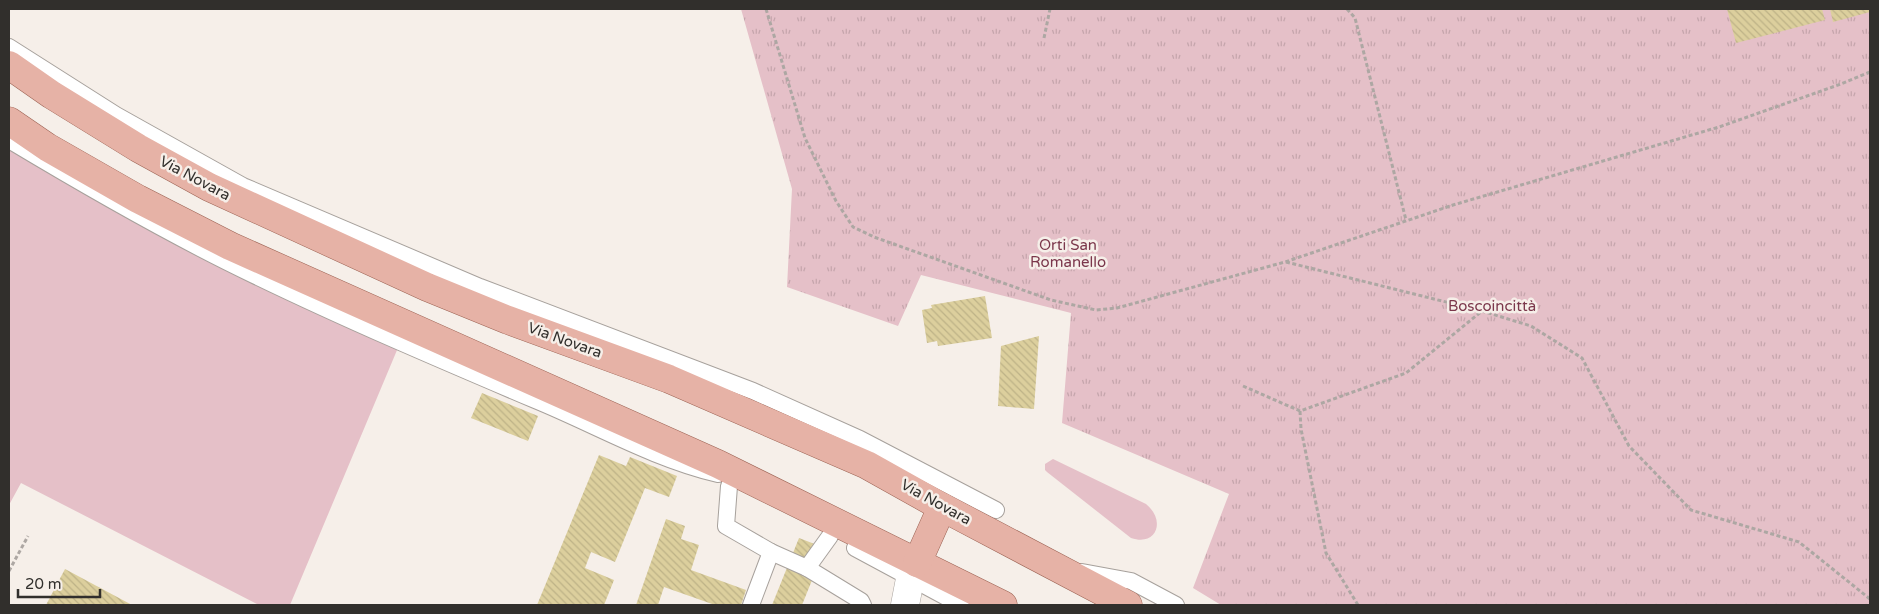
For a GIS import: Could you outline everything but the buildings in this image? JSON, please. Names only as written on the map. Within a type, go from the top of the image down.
[{"type":"main road","name":"Via Novara","points":[[9,65],[52,95],[209,187],[427,287],[508,320],[669,378],[868,465],[942,507],[1060,568],[1130,593]]},
{"type":"main road","points":[[9,121],[47,147],[138,199],[230,246],[718,464],[759,484],[914,571],[1003,605]]},
{"type":"main road","points":[[914,571],[942,507]]},
{"type":"street","points":[[905,605],[914,571]]},
{"type":"lane","points":[[9,47],[116,115],[243,186],[480,287],[753,391],[860,439],[996,510]]},
{"type":"lane","points":[[9,140],[106,197],[253,275],[402,344],[571,415],[690,468],[759,484]]},
{"type":"lane","points":[[729,486],[726,526],[771,552],[808,568],[861,604]]},
{"type":"lane","points":[[808,568],[830,536]]},
{"type":"lane","points":[[855,548],[914,571],[961,605]]},
{"type":"lane","points":[[751,605],[771,552]]},
{"type":"lane","points":[[1130,593],[1176,605]]},
{"type":"path","points":[[766,9],[805,138],[836,201],[853,227],[874,237],[1052,300],[1096,310],[1117,308],[1285,262],[1453,205],[1719,127],[1870,72]]},
{"type":"path","points":[[1044,38],[1050,9]]},
{"type":"path","points":[[1347,9],[1355,18],[1406,220]]},
{"type":"path","points":[[1285,262],[1482,311],[1531,326],[1582,358],[1629,446],[1690,510],[1799,542],[1870,599]]},
{"type":"path","points":[[1243,386],[1300,411],[1406,373],[1482,311]]},
{"type":"path","points":[[1300,411],[1301,429],[1326,553],[1358,605]]},
{"type":"path","points":[[9,572],[28,536]]},
{"type":"green space","name":"Boscoincittà","points":[[741,9],[1870,9],[1870,605],[1221,605],[1193,588],[1229,494],[1062,423],[1071,313],[921,275],[898,326],[787,287],[792,189]]},
{"type":"green space","points":[[9,147],[400,343],[290,605],[259,605],[21,483],[9,505]]},
{"type":"green space","points":[[1053,459],[1146,504],[1156,517],[1156,530],[1147,539],[1131,538],[1045,470],[1045,464]]},
{"type":"park label","name":"Orti San Romanello","points":[[1068,254]]}]
